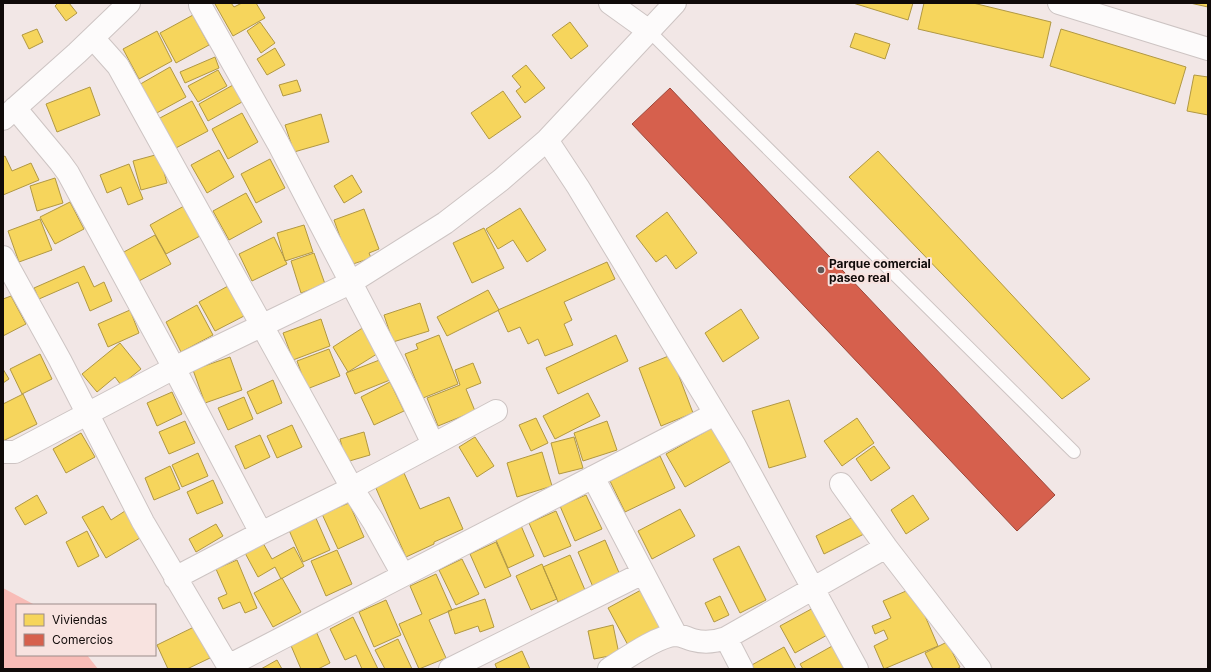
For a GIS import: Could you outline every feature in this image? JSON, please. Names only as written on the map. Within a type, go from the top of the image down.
[{"type":"street","points":[[129,3],[93,38],[9,114],[60,162],[68,173],[174,368],[261,533]]},
{"type":"street","points":[[610,3],[648,31]]},
{"type":"street","points":[[3,452],[15,452],[174,368],[350,283],[445,223],[501,180],[546,140],[675,3]]},
{"type":"street","points":[[1059,3],[1208,48]]},
{"type":"street","points":[[200,5],[278,143],[406,388],[433,444]]},
{"type":"street","points":[[93,38],[118,66],[352,488],[373,521],[403,575]]},
{"type":"street","points":[[546,140],[578,187],[735,446],[857,669]]},
{"type":"street","points":[[3,257],[88,414],[143,522],[229,668],[403,575],[715,414]]},
{"type":"street","points":[[175,578],[352,488],[496,411]]},
{"type":"street","points":[[593,477],[676,635]]},
{"type":"street","points":[[842,484],[886,547],[980,669]]},
{"type":"street","points":[[609,669],[654,642],[669,636],[684,636],[696,641],[706,642],[716,642],[726,638],[886,547]]},
{"type":"street","points":[[450,669],[643,573]]},
{"type":"street","points":[[726,638],[742,669]]},
{"type":"lane","points":[[648,31],[1074,452]]},
{"type":"shaded area","points":[[3,588],[33,604],[16,604],[16,656],[88,656],[98,669],[3,669]]},
{"type":"building: Viviendas","points":[[58,3],[69,3],[77,13],[66,21],[55,6]]},
{"type":"building: Viviendas","points":[[231,3],[234,7],[242,3],[256,3],[265,18],[233,36],[215,4]]},
{"type":"building: Viviendas","points":[[853,3],[913,3],[908,20]]},
{"type":"building: Viviendas","points":[[924,3],[973,3],[1051,22],[1043,58],[918,29]]},
{"type":"building: Viviendas","points":[[1190,3],[1208,3],[1208,7]]},
{"type":"building: Viviendas","points":[[193,15],[209,45],[176,63],[160,33]]},
{"type":"building: Viviendas","points":[[260,22],[275,43],[261,53],[247,31]]},
{"type":"building: Viviendas","points":[[570,22],[588,46],[571,59],[552,35]]},
{"type":"building: Viviendas","points":[[37,29],[43,42],[29,49],[22,35]]},
{"type":"building: Viviendas","points":[[1061,29],[1186,67],[1175,104],[1050,66]]},
{"type":"building: Viviendas","points":[[157,31],[172,61],[139,79],[123,49]]},
{"type":"building: Viviendas","points":[[855,33],[890,44],[885,59],[850,47]]},
{"type":"building: Viviendas","points":[[275,48],[285,65],[267,75],[257,59]]},
{"type":"building: Viviendas","points":[[215,57],[219,68],[185,83],[180,72]]},
{"type":"building: Viviendas","points":[[526,65],[545,88],[525,103],[516,91],[521,87],[512,76]]},
{"type":"building: Viviendas","points":[[170,67],[186,97],[153,115],[137,86]]},
{"type":"building: Viviendas","points":[[218,70],[227,86],[198,102],[188,86]]},
{"type":"building: Viviendas","points":[[1194,75],[1208,77],[1208,115],[1187,111]]},
{"type":"building: Viviendas","points":[[297,80],[301,91],[283,96],[279,85]]},
{"type":"building: Viviendas","points":[[233,85],[242,102],[208,121],[199,104]]},
{"type":"building: Viviendas","points":[[90,87],[100,115],[57,132],[46,104]]},
{"type":"building: Viviendas","points":[[503,91],[521,117],[489,139],[471,113]]},
{"type":"building: Viviendas","points":[[192,101],[208,131],[174,149],[158,119]]},
{"type":"building: Viviendas","points":[[242,113],[258,142],[228,159],[212,129]]},
{"type":"building: Viviendas","points":[[321,114],[329,142],[294,152],[285,125]]},
{"type":"building: Viviendas","points":[[219,150],[234,177],[207,193],[191,165]]},
{"type":"building: Viviendas","points":[[878,151],[1090,379],[1062,399],[849,177]]},
{"type":"building: Viviendas","points":[[159,154],[167,183],[141,190],[133,161]]},
{"type":"building: Viviendas","points":[[5,156],[12,171],[31,163],[39,180],[3,195],[3,157]]},
{"type":"building: Viviendas","points":[[270,159],[285,188],[256,203],[241,174]]},
{"type":"building: Viviendas","points":[[129,164],[143,199],[128,205],[121,187],[107,193],[100,175]]},
{"type":"building: Viviendas","points":[[352,175],[362,192],[344,203],[334,186]]},
{"type":"building: Viviendas","points":[[55,178],[63,203],[37,211],[30,186]]},
{"type":"building: Viviendas","points":[[246,193],[262,222],[229,240],[213,211]]},
{"type":"building: Viviendas","points":[[70,202],[84,229],[55,244],[40,217]]},
{"type":"building: Viviendas","points":[[184,206],[200,236],[166,254],[150,225]]},
{"type":"building: Viviendas","points":[[520,208],[546,250],[527,262],[513,240],[498,249],[486,229]]},
{"type":"building: Viviendas","points":[[364,209],[379,249],[369,253],[371,258],[350,265],[334,220]]},
{"type":"building: Viviendas","points":[[667,212],[697,253],[676,269],[666,255],[656,262],[636,236]]},
{"type":"building: Viviendas","points":[[40,219],[52,250],[19,262],[8,231]]},
{"type":"building: Viviendas","points":[[304,225],[313,252],[285,261],[277,233]]},
{"type":"building: Viviendas","points":[[484,228],[504,268],[472,283],[453,243]]},
{"type":"building: Viviendas","points":[[155,235],[171,264],[137,282],[122,253]]},
{"type":"building: Viviendas","points":[[274,237],[287,264],[252,281],[239,254]]},
{"type":"building: Viviendas","points":[[314,253],[325,284],[301,293],[291,261]]},
{"type":"building: Viviendas","points":[[607,262],[615,279],[564,302],[572,320],[564,324],[573,345],[545,356],[538,339],[528,344],[520,327],[508,332],[498,310]]},
{"type":"building: Viviendas","points":[[84,266],[94,287],[104,282],[112,301],[90,311],[78,282],[39,299],[34,288]]},
{"type":"building: Viviendas","points":[[228,286],[244,316],[215,331],[199,302]]},
{"type":"building: Viviendas","points":[[488,290],[499,310],[447,336],[437,317]]},
{"type":"building: Viviendas","points":[[11,296],[26,324],[3,336],[3,299]]},
{"type":"building: Viviendas","points":[[420,303],[429,331],[393,342],[384,315]]},
{"type":"building: Viviendas","points":[[197,305],[213,335],[181,352],[166,322]]},
{"type":"building: Viviendas","points":[[741,309],[759,338],[723,362],[705,333]]},
{"type":"building: Viviendas","points":[[130,310],[139,333],[108,347],[98,324]]},
{"type":"building: Viviendas","points":[[321,319],[330,346],[293,360],[283,333]]},
{"type":"building: Viviendas","points":[[364,327],[380,352],[348,372],[333,347]]},
{"type":"building: Viviendas","points":[[439,335],[458,384],[423,398],[405,354],[418,349],[416,344]]},
{"type":"building: Viviendas","points":[[616,335],[628,361],[558,394],[546,368]]},
{"type":"building: Viviendas","points":[[120,343],[141,369],[121,385],[115,377],[97,392],[82,374]]},
{"type":"building: Viviendas","points":[[329,349],[340,376],[307,389],[297,361]]},
{"type":"building: Viviendas","points":[[40,354],[52,379],[22,394],[10,369]]},
{"type":"building: Viviendas","points":[[671,355],[693,413],[661,426],[639,368]]},
{"type":"building: Viviendas","points":[[230,357],[242,390],[205,403],[193,370]]},
{"type":"building: Viviendas","points":[[382,359],[390,380],[355,394],[346,373]]},
{"type":"building: Viviendas","points":[[473,363],[481,383],[466,389],[475,411],[438,426],[427,398],[460,385],[455,370]]},
{"type":"building: Viviendas","points":[[3,369],[9,379],[3,383]]},
{"type":"building: Viviendas","points":[[273,380],[282,403],[257,414],[247,392]]},
{"type":"building: Viviendas","points":[[390,382],[404,411],[374,425],[361,397]]},
{"type":"building: Viviendas","points":[[172,392],[182,414],[157,426],[147,403]]},
{"type":"building: Viviendas","points":[[588,393],[600,416],[555,439],[543,416]]},
{"type":"building: Viviendas","points":[[23,394],[37,424],[3,441],[3,404]]},
{"type":"building: Viviendas","points":[[244,397],[253,419],[228,430],[218,408]]},
{"type":"building: Viviendas","points":[[789,400],[806,457],[769,468],[752,411]]},
{"type":"building: Viviendas","points":[[536,418],[548,443],[531,451],[519,425]]},
{"type":"building: Viviendas","points":[[857,418],[874,443],[842,466],[824,441]]},
{"type":"building: Viviendas","points":[[185,421],[195,443],[169,454],[159,432]]},
{"type":"building: Viviendas","points":[[607,421],[617,450],[583,461],[574,433]]},
{"type":"building: Viviendas","points":[[292,425],[302,447],[277,458],[267,436]]},
{"type":"building: Viviendas","points":[[712,428],[731,461],[685,487],[666,454]]},
{"type":"building: Viviendas","points":[[364,432],[370,455],[346,462],[340,439]]},
{"type":"building: Viviendas","points":[[81,433],[95,457],[66,473],[53,449]]},
{"type":"building: Viviendas","points":[[260,435],[270,457],[245,469],[235,446]]},
{"type":"building: Viviendas","points":[[475,437],[494,466],[477,477],[459,447]]},
{"type":"building: Viviendas","points":[[574,437],[583,468],[559,474],[551,443]]},
{"type":"building: Viviendas","points":[[874,446],[890,468],[871,481],[856,459]]},
{"type":"building: Viviendas","points":[[542,452],[552,486],[517,497],[507,463]]},
{"type":"building: Viviendas","points":[[198,453],[208,476],[182,487],[172,465]]},
{"type":"building: Viviendas","points":[[660,456],[675,488],[625,512],[610,481]]},
{"type":"building: Viviendas","points":[[170,466],[180,489],[154,500],[145,478]]},
{"type":"building: Viviendas","points":[[404,473],[420,509],[449,497],[463,529],[406,557],[375,486]]},
{"type":"building: Viviendas","points":[[213,480],[223,503],[197,514],[187,492]]},
{"type":"building: Viviendas","points":[[37,495],[47,513],[25,525],[15,508]]},
{"type":"building: Viviendas","points":[[586,495],[602,529],[575,541],[560,506]]},
{"type":"building: Viviendas","points":[[913,495],[929,519],[906,534],[891,510]]},
{"type":"building: Viviendas","points":[[349,503],[364,537],[338,549],[322,514]]},
{"type":"building: Viviendas","points":[[103,506],[111,520],[125,511],[140,538],[106,558],[82,517]]},
{"type":"building: Viviendas","points":[[680,509],[695,536],[652,559],[638,531]]},
{"type":"building: Viviendas","points":[[556,511],[571,546],[544,557],[529,523]]},
{"type":"building: Viviendas","points":[[315,516],[330,550],[303,562],[288,528]]},
{"type":"building: Viviendas","points":[[855,516],[864,534],[824,554],[816,536]]},
{"type":"building: Viviendas","points":[[519,521],[534,556],[508,568],[493,533]]},
{"type":"building: Viviendas","points":[[216,524],[223,536],[196,552],[189,539]]},
{"type":"building: Viviendas","points":[[87,531],[99,556],[78,567],[66,542]]},
{"type":"building: Viviendas","points":[[605,540],[620,575],[593,587],[578,552]]},
{"type":"building: Viviendas","points":[[496,542],[511,576],[485,588],[470,554]]},
{"type":"building: Viviendas","points":[[263,543],[272,559],[294,547],[304,566],[281,579],[275,567],[258,577],[245,553]]},
{"type":"building: Viviendas","points":[[739,546],[766,600],[740,613],[713,559]]},
{"type":"building: Viviendas","points":[[337,550],[352,584],[326,596],[311,561]]},
{"type":"building: Viviendas","points":[[570,555],[585,590],[558,602],[543,567]]},
{"type":"building: Viviendas","points":[[462,559],[479,594],[456,605],[439,570]]},
{"type":"building: Viviendas","points":[[237,560],[257,608],[245,613],[240,602],[223,609],[218,598],[227,594],[216,569]]},
{"type":"building: Viviendas","points":[[542,564],[557,599],[531,610],[516,576]]},
{"type":"building: Viviendas","points":[[436,574],[452,610],[429,620],[446,658],[419,669],[399,624],[422,614],[410,586]]},
{"type":"building: Viviendas","points":[[282,578],[301,612],[273,627],[254,593]]},
{"type":"building: Viviendas","points":[[913,588],[938,646],[884,669],[874,646],[888,639],[884,630],[875,634],[872,626],[891,618],[883,601]]},
{"type":"building: Viviendas","points":[[641,590],[662,629],[629,647],[608,608]]},
{"type":"building: Viviendas","points":[[720,596],[729,615],[714,622],[705,603]]},
{"type":"building: Viviendas","points":[[485,599],[494,627],[480,632],[478,626],[455,634],[448,611]]},
{"type":"building: Viviendas","points":[[386,600],[401,635],[374,647],[359,612]]},
{"type":"building: Viviendas","points":[[815,607],[829,634],[795,653],[780,626]]},
{"type":"building: Viviendas","points":[[353,617],[378,669],[362,669],[356,655],[345,660],[330,629]]},
{"type":"building: Viviendas","points":[[613,625],[619,654],[594,659],[588,631]]},
{"type":"building: Viviendas","points":[[194,627],[210,658],[187,669],[168,669],[157,645]]},
{"type":"building: Viviendas","points":[[315,629],[330,663],[318,669],[301,669],[289,641]]},
{"type":"building: Viviendas","points":[[398,639],[412,669],[385,669],[375,650]]},
{"type":"building: Viviendas","points":[[947,642],[960,667],[957,669],[933,669],[925,653]]},
{"type":"building: Viviendas","points":[[834,645],[847,669],[803,669],[800,664]]},
{"type":"building: Viviendas","points":[[784,647],[796,669],[752,669],[750,666]]},
{"type":"building: Viviendas","points":[[522,651],[530,669],[497,669],[495,664]]},
{"type":"building: Viviendas","points":[[277,660],[282,669],[261,669]]},
{"type":"building: Comercios","points":[[670,88],[1055,495],[1017,531],[632,124]]},
{"type":"place","name":"Parque comercial paseo real","points":[[821,270]]}]
